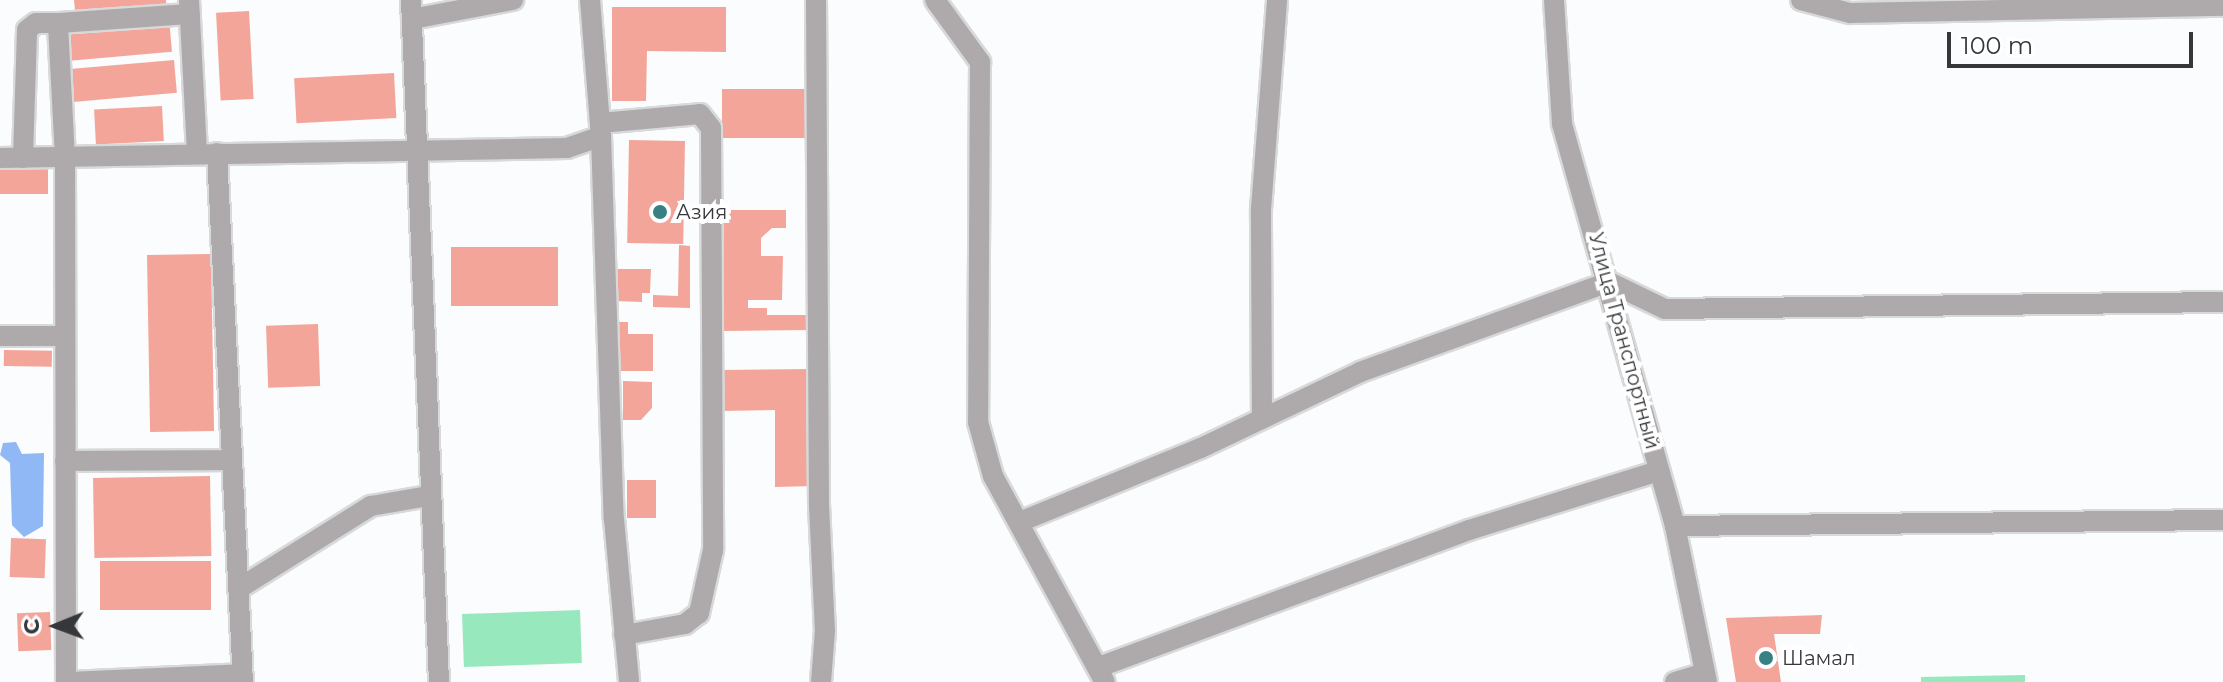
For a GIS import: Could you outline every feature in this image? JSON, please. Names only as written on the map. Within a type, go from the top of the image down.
[{"type":"street","points":[[439,682],[415,150],[412,10],[513,0]]},
{"type":"street","points":[[590,0],[601,129],[614,519],[629,682]]},
{"type":"street","points":[[816,0],[819,505],[825,630],[821,682]]},
{"type":"street","points":[[935,0],[980,62],[978,422],[993,476],[1022,521],[1102,674],[1469,530],[1659,471]]},
{"type":"street","points":[[1262,417],[1261,209],[1277,0]]},
{"type":"street","name":"Улица Транспортный","points":[[1554,0],[1562,124],[1609,282],[1675,526],[1706,678]]},
{"type":"street","points":[[1801,0],[1850,13],[2223,6]]},
{"type":"street","points":[[23,158],[27,30],[36,23],[189,7],[207,154],[232,460],[243,678],[67,682],[65,158],[58,23]]},
{"type":"street","points":[[0,158],[567,148],[601,129],[700,114],[711,128],[711,566],[699,613],[685,624],[624,635]]},
{"type":"street","points":[[1022,521],[1201,448],[1360,372],[1609,282],[1665,309],[2223,302]]},
{"type":"street","points":[[0,336],[65,336]]},
{"type":"street","points":[[65,461],[232,460]]},
{"type":"street","points":[[238,589],[371,506],[429,496]]},
{"type":"street","points":[[1675,526],[2223,520]]},
{"type":"street","points":[[1675,682],[1706,678]]},
{"type":"green space","points":[[580,610],[582,663],[464,667],[462,614]]},
{"type":"green space","points":[[2025,675],[2025,682],[1921,682],[1921,677]]},
{"type":"water","points":[[16,442],[22,454],[44,453],[43,526],[24,537],[12,525],[10,463],[0,455],[3,443]]},
{"type":"building","points":[[74,0],[166,0],[167,12],[76,20]]},
{"type":"building","points":[[612,7],[726,7],[726,52],[647,51],[646,101],[612,101]]},
{"type":"building","points":[[249,11],[254,99],[221,101],[216,13]]},
{"type":"building","points":[[169,18],[172,52],[64,61],[61,27]]},
{"type":"building","points":[[174,60],[177,93],[70,102],[67,69]]},
{"type":"building","points":[[394,73],[396,118],[296,123],[294,78]]},
{"type":"building","points":[[722,89],[808,89],[808,138],[722,138]]},
{"type":"building","points":[[162,106],[164,141],[96,145],[94,110]]},
{"type":"building","points":[[629,140],[685,141],[683,244],[627,243]]},
{"type":"building","points":[[0,169],[48,169],[48,194],[0,194]]},
{"type":"building","points":[[724,210],[786,210],[786,228],[772,228],[761,238],[761,256],[783,256],[782,300],[748,300],[748,308],[767,308],[767,315],[811,315],[811,330],[724,331]]},
{"type":"building","points":[[679,245],[690,246],[690,308],[653,307],[653,295],[678,296]]},
{"type":"building","points":[[451,247],[558,247],[558,306],[451,306]]},
{"type":"building","points":[[211,254],[214,431],[150,432],[147,255]]},
{"type":"building","points":[[615,269],[651,269],[650,293],[642,293],[642,302],[615,301]]},
{"type":"building","points":[[618,322],[628,322],[628,334],[653,334],[653,371],[619,371]]},
{"type":"building","points":[[318,324],[320,386],[268,388],[266,326]]},
{"type":"building","points":[[4,350],[52,351],[52,367],[4,366]]},
{"type":"building","points":[[812,369],[814,486],[775,487],[775,410],[721,411],[720,370]]},
{"type":"building","points":[[623,381],[652,382],[652,408],[641,420],[623,420]]},
{"type":"building","points":[[210,476],[211,556],[94,558],[93,478]]},
{"type":"building","points":[[627,480],[656,480],[656,518],[627,518]]},
{"type":"building","points":[[11,538],[46,539],[45,578],[10,577]]},
{"type":"building","points":[[100,561],[211,561],[211,610],[100,610]]},
{"type":"building","points":[[50,612],[51,650],[18,651],[17,613]]},
{"type":"building","name":"Шамал","points":[[1822,615],[1820,634],[1774,634],[1781,682],[1736,682],[1726,618]]},
{"type":"place","name":"Азия","points":[[660,212]]},
{"type":"place","name":"Шамал","points":[[1766,658]]}]
